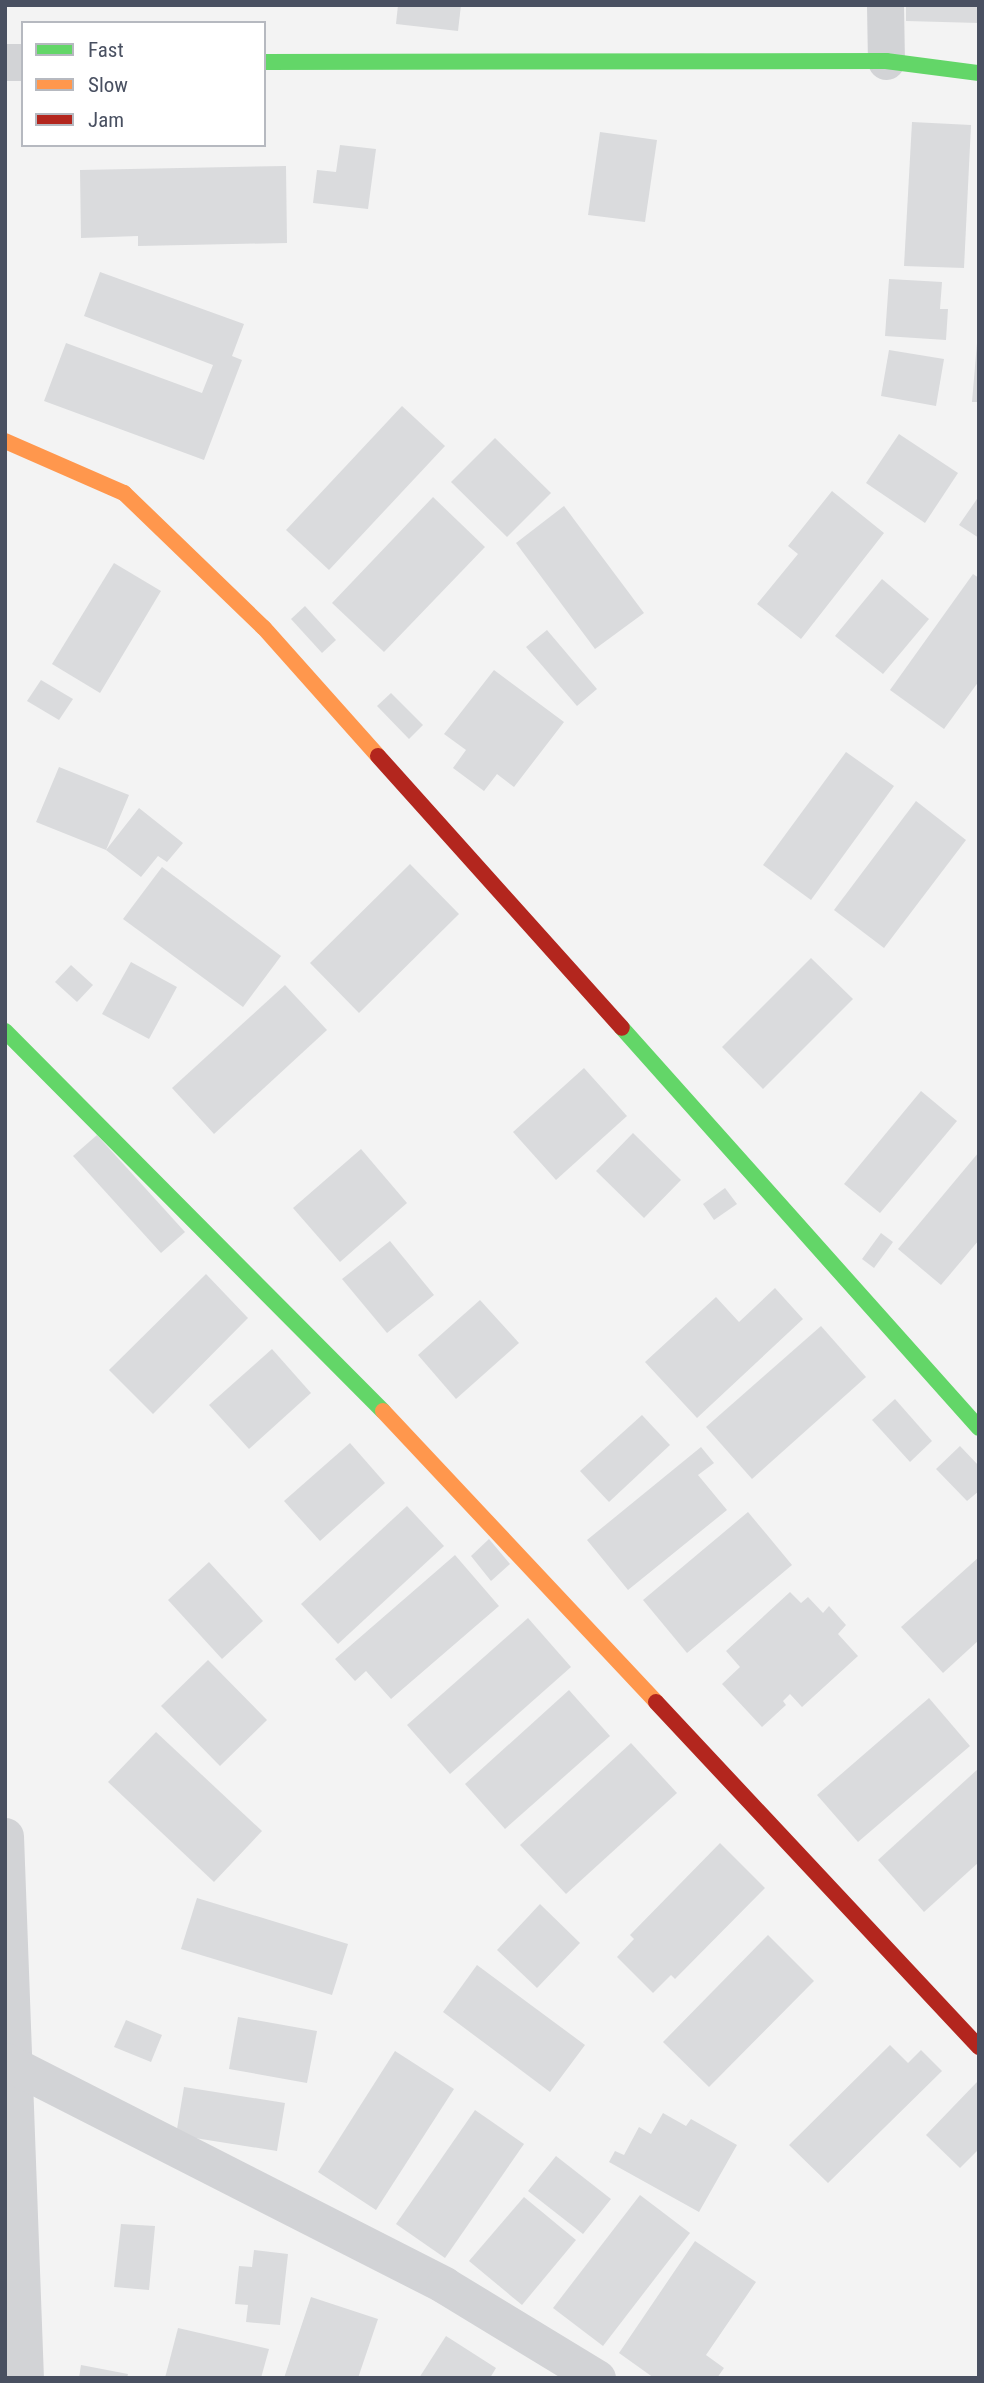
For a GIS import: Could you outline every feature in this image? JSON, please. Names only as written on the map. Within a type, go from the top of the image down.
[{"type":"street","points":[[885,5],[886,61]]},
{"type":"street","points":[[266,62],[886,61],[979,73]]},
{"type":"street","points":[[5,441],[124,494],[264,628],[979,1429]]},
{"type":"street","points":[[5,1031],[385,1413],[979,2047]]},
{"type":"street","points":[[5,1836],[10,2062],[24,2378]]},
{"type":"street","points":[[10,2062],[444,2285],[597,2378]]},
{"type":"building","points":[[398,5],[461,5],[458,31],[396,24]]},
{"type":"building","points":[[906,5],[979,5],[979,23],[906,21]]},
{"type":"building","points":[[912,122],[971,125],[964,268],[904,266]]},
{"type":"building","points":[[600,132],[657,140],[645,222],[588,215]]},
{"type":"building","points":[[340,145],[376,149],[368,209],[313,203],[317,170],[336,172]]},
{"type":"building","points":[[286,166],[287,243],[138,246],[138,236],[81,238],[80,170]]},
{"type":"building","points":[[100,272],[244,324],[232,356],[242,360],[204,460],[44,401],[66,343],[202,393],[213,365],[84,316]]},
{"type":"building","points":[[889,279],[942,282],[940,309],[948,309],[946,340],[885,336]]},
{"type":"building","points":[[977,343],[979,402],[972,402]]},
{"type":"building","points":[[889,350],[944,359],[936,406],[881,396]]},
{"type":"building","points":[[402,406],[445,446],[329,570],[286,530]]},
{"type":"building","points":[[899,434],[958,473],[925,523],[866,483]]},
{"type":"building","points":[[495,438],[551,493],[507,537],[451,482]]},
{"type":"building","points":[[832,491],[884,533],[801,639],[757,604],[798,554],[788,546]]},
{"type":"building","points":[[979,496],[979,538],[959,525]]},
{"type":"building","points":[[433,497],[485,547],[384,652],[332,603]]},
{"type":"building","points":[[564,506],[644,613],[595,649],[516,543]]},
{"type":"building","points":[[114,563],[161,591],[100,693],[52,664]]},
{"type":"building","points":[[973,574],[979,578],[979,681],[944,729],[890,690]]},
{"type":"building","points":[[882,579],[929,619],[883,674],[835,636]]},
{"type":"building","points":[[305,606],[336,640],[322,653],[291,619]]},
{"type":"building","points":[[547,630],[597,689],[577,706],[526,647]]},
{"type":"building","points":[[494,670],[564,722],[514,787],[497,774],[484,791],[453,768],[466,750],[444,734]]},
{"type":"building","points":[[41,680],[73,699],[59,720],[27,701]]},
{"type":"building","points":[[391,693],[423,725],[409,739],[377,706]]},
{"type":"building","points":[[846,752],[894,786],[811,900],[763,865]]},
{"type":"building","points":[[59,767],[129,795],[106,850],[36,822]]},
{"type":"building","points":[[916,801],[966,840],[884,948],[834,910]]},
{"type":"building","points":[[139,808],[183,843],[167,862],[158,856],[141,877],[106,850]]},
{"type":"building","points":[[410,864],[459,914],[359,1013],[310,963]]},
{"type":"building","points":[[162,867],[281,956],[243,1007],[123,919]]},
{"type":"building","points":[[811,958],[853,999],[763,1089],[722,1047]]},
{"type":"building","points":[[131,962],[177,987],[149,1039],[102,1014]]},
{"type":"building","points":[[71,965],[93,985],[77,1002],[55,982]]},
{"type":"building","points":[[285,985],[327,1030],[214,1134],[172,1088]]},
{"type":"building","points":[[584,1068],[627,1116],[556,1180],[513,1132]]},
{"type":"building","points":[[921,1091],[957,1121],[880,1213],[844,1184]]},
{"type":"building","points":[[633,1133],[681,1180],[644,1218],[596,1171]]},
{"type":"building","points":[[97,1135],[185,1232],[161,1253],[73,1156]]},
{"type":"building","points":[[361,1149],[407,1203],[340,1262],[293,1208]]},
{"type":"building","points":[[979,1152],[979,1240],[941,1285],[898,1249]]},
{"type":"building","points":[[725,1188],[737,1204],[714,1220],[703,1204]]},
{"type":"building","points":[[881,1233],[893,1242],[874,1268],[862,1259]]},
{"type":"building","points":[[390,1241],[434,1295],[387,1333],[342,1279]]},
{"type":"building","points":[[206,1274],[248,1318],[153,1414],[109,1370]]},
{"type":"building","points":[[775,1288],[803,1319],[697,1418],[645,1362],[716,1297],[739,1322]]},
{"type":"building","points":[[480,1300],[519,1343],[456,1399],[418,1355]]},
{"type":"building","points":[[821,1326],[866,1377],[752,1479],[706,1427]]},
{"type":"building","points":[[272,1349],[311,1393],[249,1449],[209,1405]]},
{"type":"building","points":[[895,1399],[932,1441],[910,1462],[872,1420]]},
{"type":"building","points":[[642,1415],[670,1445],[609,1502],[580,1471]]},
{"type":"building","points":[[350,1443],[385,1483],[320,1541],[284,1501]]},
{"type":"building","points":[[960,1446],[979,1466],[979,1491],[967,1501],[936,1469]]},
{"type":"building","points":[[701,1447],[714,1463],[698,1475],[727,1510],[628,1590],[587,1540]]},
{"type":"building","points":[[407,1506],[444,1546],[338,1644],[301,1604]]},
{"type":"building","points":[[748,1512],[792,1565],[687,1653],[643,1600]]},
{"type":"building","points":[[489,1539],[510,1564],[491,1581],[471,1556]]},
{"type":"building","points":[[455,1555],[499,1606],[391,1699],[366,1671],[355,1681],[335,1659]]},
{"type":"building","points":[[979,1557],[979,1640],[943,1673],[901,1627]]},
{"type":"building","points":[[209,1562],[263,1621],[222,1659],[168,1600]]},
{"type":"building","points":[[790,1592],[801,1603],[808,1597],[823,1613],[829,1606],[846,1625],[838,1634],[858,1656],[802,1707],[790,1694],[783,1701],[786,1705],[762,1727],[722,1684],[740,1667],[726,1651]]},
{"type":"building","points":[[528,1618],[571,1667],[450,1774],[407,1725]]},
{"type":"building","points":[[208,1660],[267,1720],[220,1766],[161,1706]]},
{"type":"building","points":[[569,1690],[610,1736],[505,1829],[465,1784]]},
{"type":"building","points":[[929,1698],[970,1746],[858,1842],[817,1795]]},
{"type":"building","points":[[156,1732],[262,1831],[214,1882],[108,1782]]},
{"type":"building","points":[[631,1743],[677,1793],[566,1894],[520,1845]]},
{"type":"building","points":[[979,1768],[979,1862],[924,1912],[878,1860]]},
{"type":"building","points":[[720,1843],[765,1888],[675,1979],[671,1975],[653,1993],[617,1957],[634,1939],[630,1935]]},
{"type":"building","points":[[197,1898],[348,1944],[332,1995],[181,1949]]},
{"type":"building","points":[[540,1904],[580,1943],[537,1988],[497,1950]]},
{"type":"building","points":[[768,1935],[814,1981],[709,2087],[663,2042]]},
{"type":"building","points":[[477,1965],[585,2045],[550,2092],[443,2012]]},
{"type":"building","points":[[238,2017],[317,2031],[307,2083],[229,2069]]},
{"type":"building","points":[[126,2020],[162,2035],[151,2062],[114,2047]]},
{"type":"building","points":[[890,2045],[908,2063],[921,2050],[942,2071],[828,2183],[789,2145]]},
{"type":"building","points":[[395,2051],[454,2089],[376,2210],[318,2172]]},
{"type":"building","points":[[977,2082],[979,2149],[960,2168],[926,2135]]},
{"type":"building","points":[[184,2087],[285,2103],[277,2151],[176,2135]]},
{"type":"building","points":[[475,2110],[524,2144],[445,2258],[396,2224]]},
{"type":"building","points":[[663,2113],[686,2126],[691,2119],[737,2145],[699,2212],[609,2162],[615,2151],[624,2155],[639,2127],[651,2134]]},
{"type":"building","points":[[556,2156],[611,2199],[583,2234],[528,2191]]},
{"type":"building","points":[[640,2195],[690,2233],[603,2346],[553,2308]]},
{"type":"building","points":[[524,2197],[576,2240],[522,2305],[469,2261]]},
{"type":"building","points":[[121,2224],[155,2226],[149,2290],[114,2287]]},
{"type":"building","points":[[695,2241],[756,2282],[706,2355],[724,2368],[717,2378],[654,2378],[619,2353]]},
{"type":"building","points":[[254,2250],[288,2254],[280,2325],[246,2322],[248,2305],[235,2304],[239,2266],[252,2267]]},
{"type":"building","points":[[311,2297],[378,2319],[358,2378],[284,2378]]},
{"type":"building","points":[[178,2328],[269,2349],[261,2378],[165,2378]]},
{"type":"building","points":[[446,2336],[496,2368],[490,2378],[419,2378]]},
{"type":"building","points":[[81,2365],[128,2374],[127,2378],[79,2378]]},
{"type":"traffic: fast","points":[[266,62],[886,61],[979,73]]},
{"type":"traffic: fast","points":[[622,1028],[979,1428]]},
{"type":"traffic: fast","points":[[5,1031],[383,1411]]},
{"type":"traffic: slow","points":[[5,441],[124,493],[264,628],[378,756]]},
{"type":"traffic: slow","points":[[383,1411],[656,1702]]},
{"type":"traffic: jam","points":[[378,756],[622,1028]]},
{"type":"traffic: jam","points":[[656,1702],[979,2047]]}]
